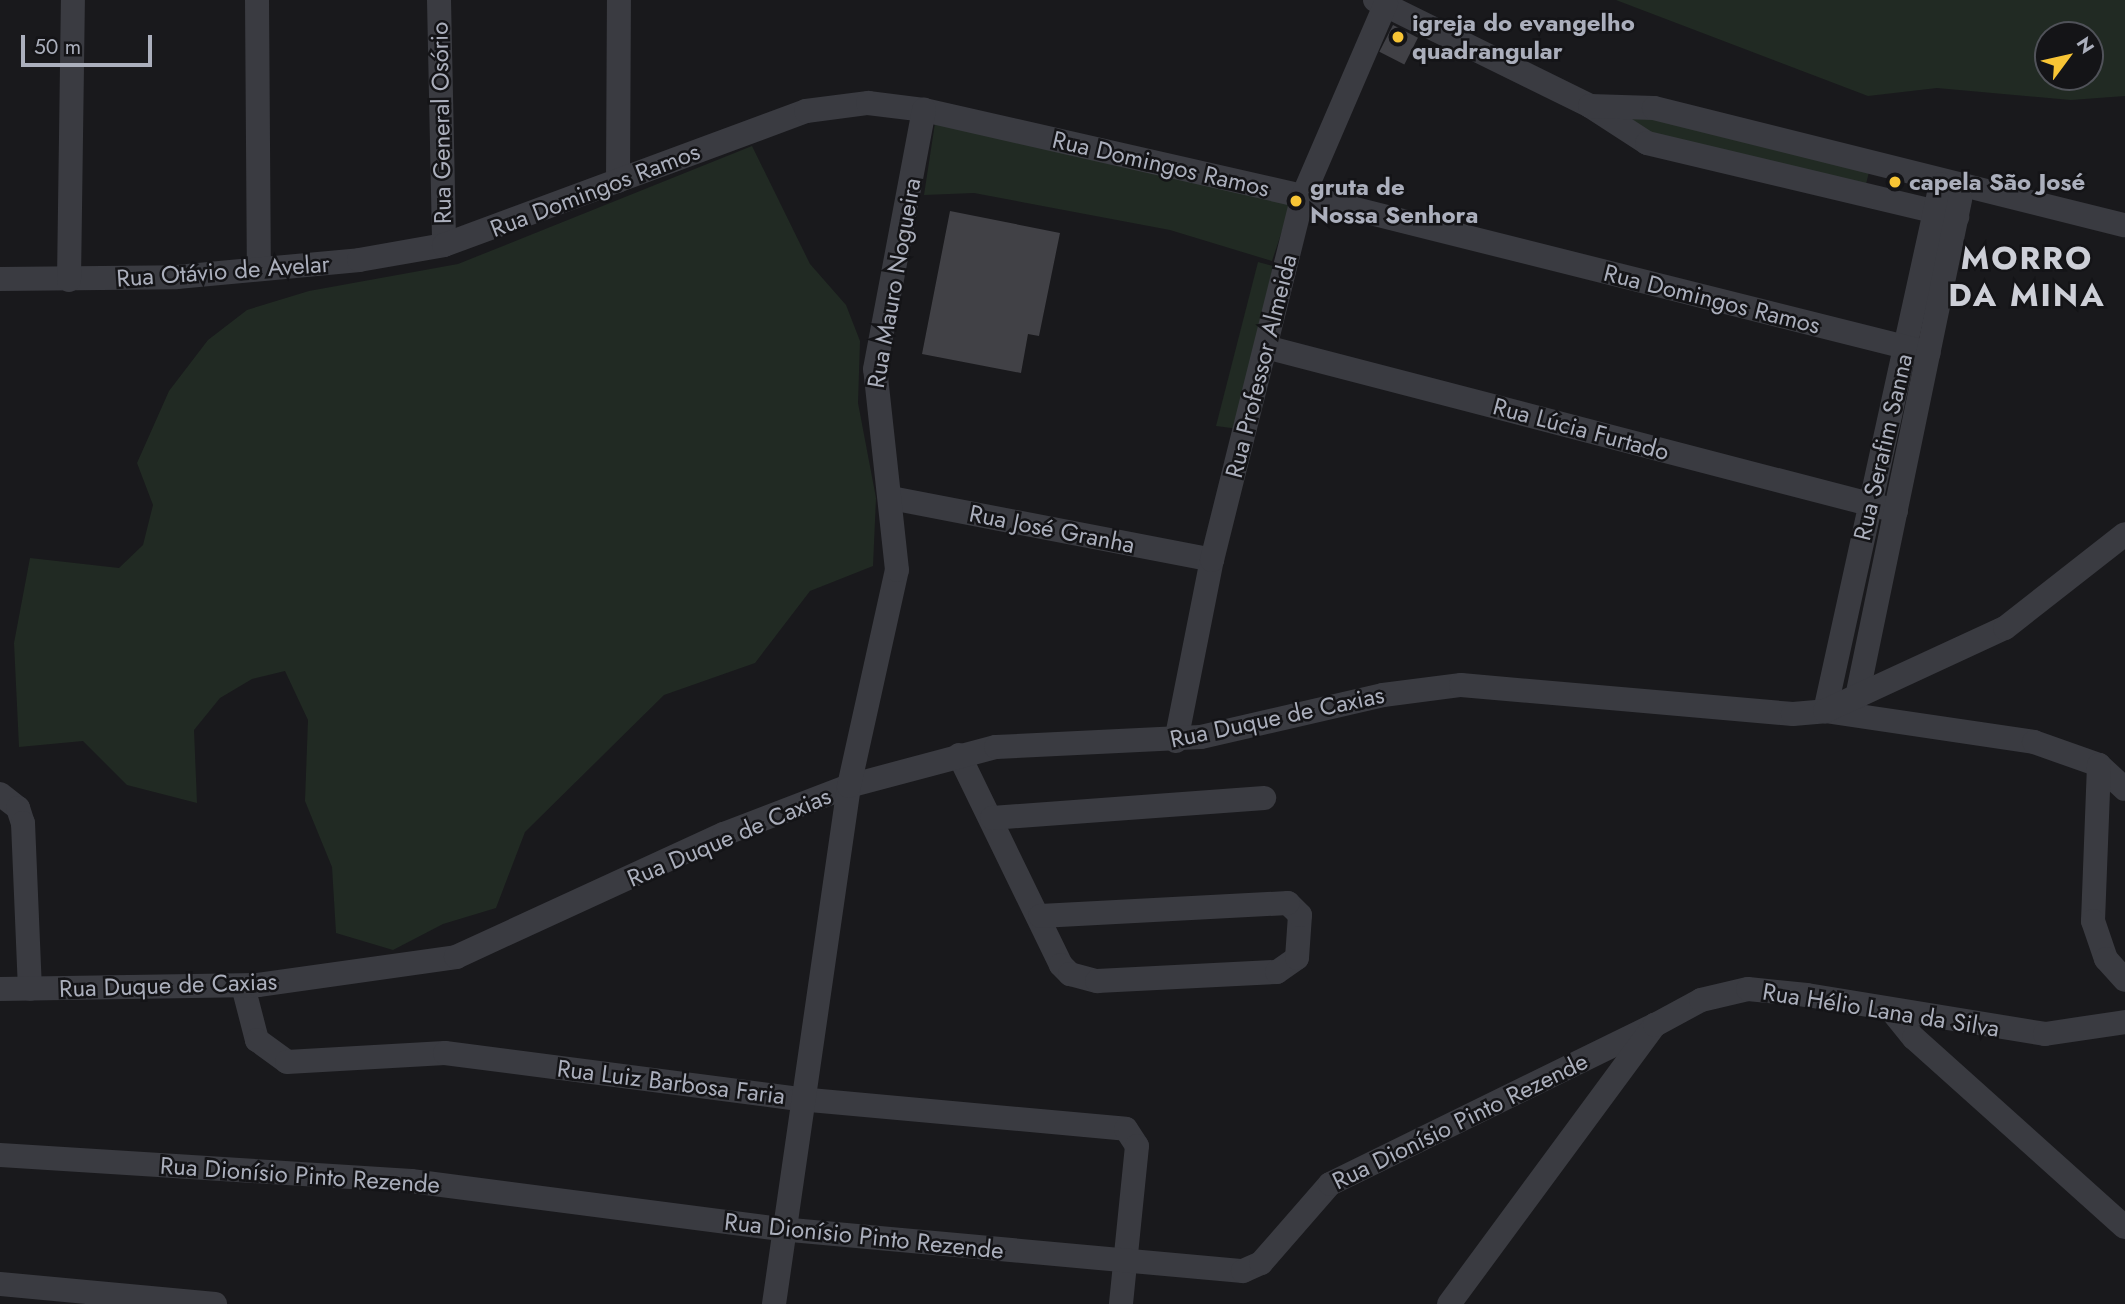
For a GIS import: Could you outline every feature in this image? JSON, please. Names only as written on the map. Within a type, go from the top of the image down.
[{"type":"street","points":[[69,280],[73,0]]},
{"type":"street","points":[[257,0],[259,269]]},
{"type":"street","name":"Rua General Osório","points":[[439,0],[444,245]]},
{"type":"street","points":[[618,181],[619,0]]},
{"type":"street","points":[[1381,2],[1590,106],[1647,143],[1946,214]]},
{"type":"street","name":"Rua Professor Almeida","points":[[1176,741],[1212,560],[1303,196],[1381,2]]},
{"type":"street","name":"Rua Domingos Ramos","points":[[444,245],[837,104],[925,110],[1303,196],[1917,350]]},
{"type":"street","points":[[1590,106],[1654,108],[1952,186],[2125,225]]},
{"type":"street","name":"Rua Mauro Nogueira","points":[[774,1304],[780,1229],[849,786],[897,570],[891,498],[876,422],[875,369],[925,110]]},
{"type":"street","name":"Rua Serafim Sanna","points":[[1868,692],[1917,350],[1952,186]]},
{"type":"street","name":"Rua Otávio de Avelar","points":[[0,279],[69,280],[259,269],[444,245]]},
{"type":"street","name":"Rua Lúcia Furtado","points":[[1266,347],[1896,511]]},
{"type":"street","name":"Rua Serafim Sanna","points":[[1825,711],[1869,504],[1917,350]]},
{"type":"street","name":"Rua José Granha","points":[[891,498],[1212,560]]},
{"type":"street","name":"Rua Duque de Caxias","points":[[0,989],[243,986],[457,957],[684,851],[849,786],[960,755],[1030,743],[1176,741],[1383,695],[1461,685],[1793,714],[1825,711],[2005,628],[2125,534]]},
{"type":"street","points":[[1868,692],[1896,722]]},
{"type":"street","points":[[1825,711],[2034,742],[2099,765],[2125,789]]},
{"type":"street","points":[[960,755],[1040,916],[1060,965],[1082,979],[1276,972],[1297,958],[1300,915],[1288,903],[1040,916]]},
{"type":"street","points":[[2099,765],[2093,921],[2106,959],[2125,980]]},
{"type":"street","points":[[0,794],[18,808],[23,823],[30,989]]},
{"type":"street","points":[[992,818],[1264,798]]},
{"type":"street","name":"Rua Luiz Barbosa Faria","points":[[243,986],[257,1040],[288,1062],[445,1053],[799,1099],[1126,1129],[1137,1146],[1125,1262]]},
{"type":"street","name":"Rua Hélio Lana da Silva","points":[[1449,1304],[1654,1025],[1700,1000],[1748,989],[2045,1034],[2125,1022]]},
{"type":"street","points":[[1891,1010],[1914,1038],[2125,1227]]},
{"type":"street","name":"Rua Dionísio Pinto Rezende","points":[[0,1155],[411,1181],[780,1229],[1220,1272],[1261,1263],[1330,1184],[1654,1025]]},
{"type":"street","points":[[1121,1304],[1125,1262]]},
{"type":"street","points":[[0,1284],[215,1304]]},
{"type":"shaded area","points":[[1616,0],[2125,0],[2125,96],[2071,100],[1937,88],[1868,96]]},
{"type":"shaded area","points":[[1605,109],[1870,168],[1866,184],[1633,129]]},
{"type":"shaded area","points":[[935,123],[1292,201],[1272,261],[1170,230],[974,193],[924,195]]},
{"type":"shaded area","points":[[752,146],[810,264],[846,305],[860,341],[858,403],[876,498],[873,566],[810,591],[755,663],[664,695],[525,832],[496,908],[443,924],[393,950],[336,933],[332,867],[305,801],[308,720],[285,671],[252,679],[220,698],[194,730],[197,803],[127,785],[83,741],[19,747],[14,643],[30,558],[119,568],[143,545],[153,505],[137,463],[169,391],[208,340],[247,310],[309,291],[458,264]]},
{"type":"shaded area","points":[[1258,262],[1273,266],[1239,429],[1216,426]]},
{"type":"building","points":[[1393,25],[1418,38],[1404,64],[1379,52]]},
{"type":"building","points":[[950,211],[1060,233],[1039,336],[1028,334],[1021,373],[922,354]]},
{"type":"place","name":"igreja do evangelho quadrangular","points":[[1398,37]]},
{"type":"place","name":"capela São José","points":[[1895,182]]},
{"type":"place","name":"gruta de Nossa Senhora","points":[[1296,201]]},
{"type":"district","name":"MORRO DA MINA","points":[[2027,278]]}]
